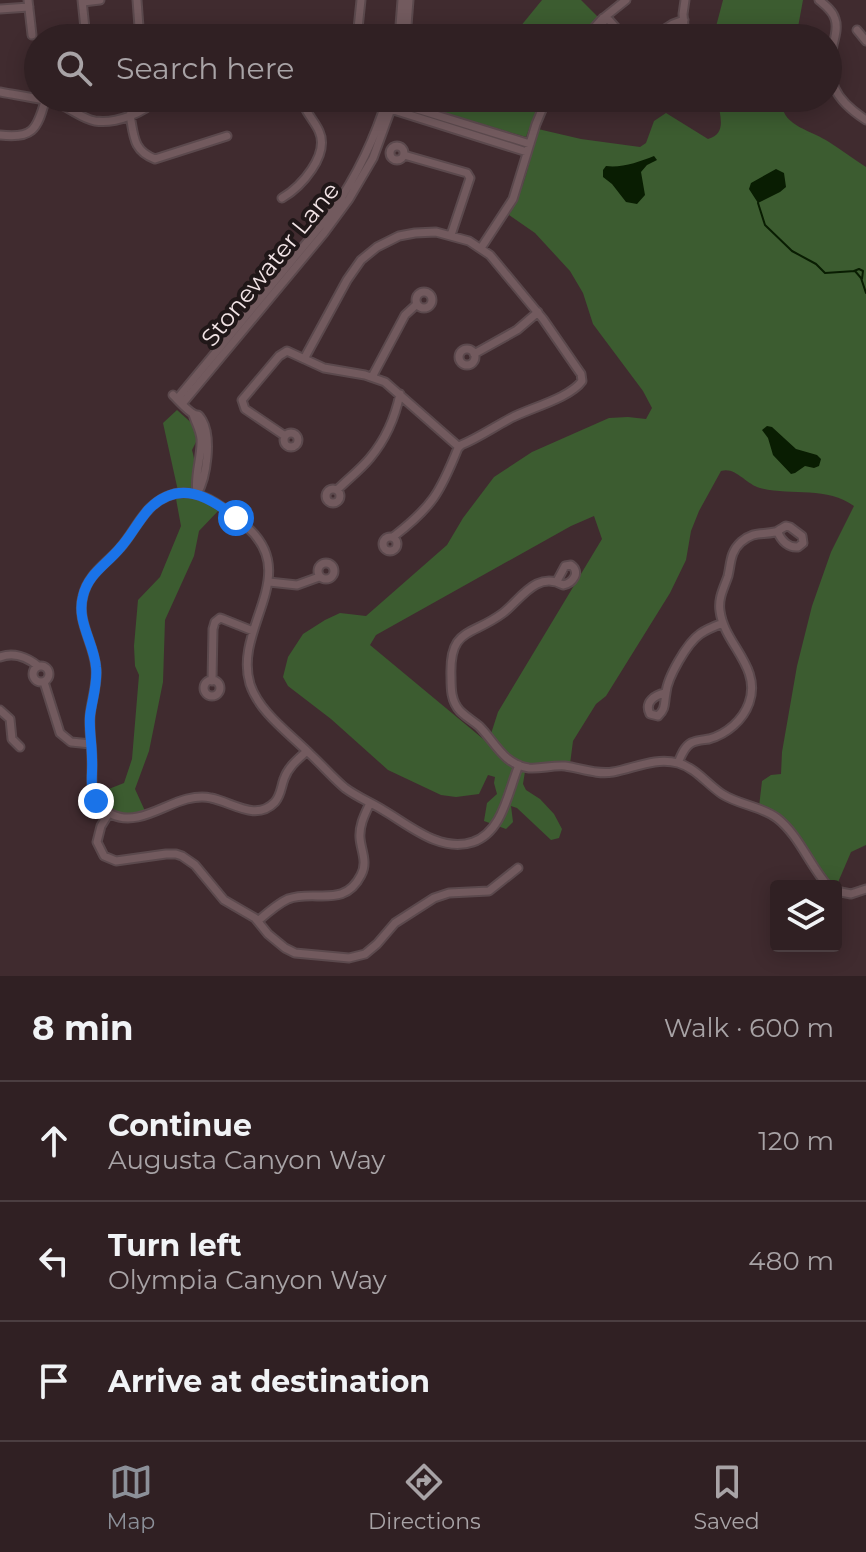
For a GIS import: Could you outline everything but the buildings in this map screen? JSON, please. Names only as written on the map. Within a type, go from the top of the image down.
[{"type":"street","points":[[84,24],[82,1],[100,0]]},
{"type":"street","points":[[137,0],[139,24]]},
{"type":"street","points":[[358,24],[361,0]]},
{"type":"street","points":[[400,24],[402,0]]},
{"type":"street","points":[[407,24],[409,0]]},
{"type":"street","points":[[598,24],[626,0]]},
{"type":"street","points":[[684,24],[685,0]]},
{"type":"street","points":[[819,0],[832,13],[836,24]]},
{"type":"street","points":[[0,9],[29,3],[31,24]]},
{"type":"street","points":[[603,18],[612,24]]},
{"type":"street","points":[[673,24],[684,20]]},
{"type":"street","points":[[857,30],[866,41]]},
{"type":"street","points":[[0,92],[24,97]]},
{"type":"street","points":[[842,100],[866,120]]},
{"type":"street","points":[[0,135],[25,135],[40,121],[42,112]]},
{"type":"street","points":[[76,112],[95,121],[108,121],[137,112]]},
{"type":"street","points":[[282,198],[296,190],[321,151],[321,134],[307,112]]},
{"type":"street","name":"Stonewater Lane","points":[[197,494],[199,429],[193,414],[177,400],[332,212],[360,167],[384,112]]},
{"type":"street","points":[[419,112],[529,148]]},
{"type":"street","points":[[481,248],[511,203],[541,112]]},
{"type":"street","points":[[130,115],[136,144],[141,152],[155,159],[227,136]]},
{"type":"street","points":[[404,155],[469,175],[451,235]]},
{"type":"street","points":[[304,359],[356,266],[391,239],[430,232],[451,235],[481,248],[538,312],[581,374],[578,387],[459,447],[447,477],[430,504],[418,518],[393,537]]},
{"type":"street","points":[[372,377],[405,315],[417,304]]},
{"type":"street","points":[[474,354],[517,330],[538,312]]},
{"type":"street","points":[[285,436],[248,412],[243,405],[243,397],[284,351],[290,351],[336,371],[385,382],[459,447]]},
{"type":"street","points":[[337,490],[378,446],[391,425],[400,394]]},
{"type":"street","points":[[307,751],[287,772],[278,797],[261,810],[245,810],[201,797],[183,800],[138,817],[124,818],[109,813],[96,801],[91,789],[90,717],[96,667],[81,616],[81,601],[94,574],[120,548],[152,507],[162,500],[186,493],[197,494],[219,504],[257,538],[267,559],[269,582],[246,656],[252,689],[266,710],[345,788],[435,840],[456,844],[474,842],[495,827],[519,765]]},
{"type":"street","points":[[678,763],[689,744],[729,729],[740,719],[748,704],[751,689],[748,670],[723,623],[720,600],[736,548],[756,533],[778,532]]},
{"type":"street","points":[[269,582],[297,585],[319,577]]},
{"type":"street","points":[[557,581],[543,582],[529,588],[502,613],[466,633],[454,646],[450,662],[453,700],[459,710],[479,726],[507,759],[529,768],[559,766],[605,773],[653,761],[678,763],[699,774],[729,798],[780,821],[824,880]]},
{"type":"street","points":[[212,681],[215,622],[220,618],[253,631]]},
{"type":"street","points":[[665,693],[677,663],[694,639],[701,632],[723,623]]},
{"type":"street","points":[[0,657],[19,656],[38,666],[33,677],[44,682],[60,733],[71,742],[91,744]]},
{"type":"street","points":[[0,710],[10,719],[12,739],[20,747]]},
{"type":"street","points":[[258,921],[289,899],[338,895],[356,882],[365,864],[361,827],[370,803]]},
{"type":"street","points":[[109,813],[101,826],[97,842],[107,858],[116,861],[166,854],[182,856],[195,865],[224,900],[258,921],[273,940],[291,952],[355,958],[371,950],[400,919],[434,898],[449,893],[489,891],[518,868]]},
{"type":"street","points":[[842,892],[851,894],[866,889]]},
{"type":"green space","points":[[542,0],[581,0],[601,20],[597,24],[522,24]]},
{"type":"green space","points":[[723,0],[803,0],[799,24],[717,24]]},
{"type":"green space","points":[[442,112],[536,112],[526,137]]},
{"type":"green space","points":[[720,112],[784,112],[797,126],[829,142],[866,167],[866,845],[851,852],[839,880],[826,880],[789,828],[759,807],[762,781],[771,775],[781,774],[797,666],[812,606],[831,552],[854,506],[843,500],[821,494],[760,488],[736,473],[721,471],[699,511],[691,531],[686,560],[670,593],[606,696],[596,704],[573,741],[570,764],[526,765],[523,784],[554,814],[562,829],[559,838],[551,840],[511,806],[513,822],[506,829],[484,821],[487,803],[497,794],[495,777],[488,775],[479,794],[456,797],[441,795],[388,770],[288,686],[283,677],[288,657],[303,634],[340,613],[366,616],[447,545],[494,477],[532,452],[609,418],[646,419],[652,408],[643,391],[593,324],[583,293],[570,271],[535,233],[509,215],[523,184],[538,129],[640,147],[646,143],[654,121],[666,113],[708,139],[720,128]],"holes":[[[594,516],[602,539],[498,712],[488,743],[370,645],[376,635]]]},
{"type":"green space","points":[[177,410],[196,427],[196,442],[192,450],[195,465],[190,490],[178,491],[163,423]]},
{"type":"green space","points":[[192,497],[214,504],[219,510],[199,531],[194,556],[165,620],[163,682],[149,751],[135,789],[145,811],[123,815],[104,807],[96,794],[124,783],[132,759],[139,675],[135,666],[134,646],[138,600],[160,577],[181,526],[176,499]]},
{"type":"shaded area","points":[[654,156],[657,160],[641,172],[645,195],[637,204],[626,202],[603,177],[606,166],[624,165]]},
{"type":"shaded area","points":[[776,169],[784,173],[786,187],[758,203],[749,189],[751,183]]},
{"type":"shaded area","points":[[767,426],[796,449],[817,455],[821,459],[819,466],[805,466],[791,474],[773,455],[762,430]]},
{"type":"waterway","points":[[758,203],[765,225],[792,251],[816,264],[825,273],[855,271],[866,293]]},
{"type":"waterway","points":[[854,271],[863,271],[862,279]]},
{"type":"route","points":[[96,801],[90,781],[90,717],[96,667],[81,616],[83,593],[97,570],[120,548],[149,510],[162,500],[182,493],[197,494],[219,504],[236,518]]}]
